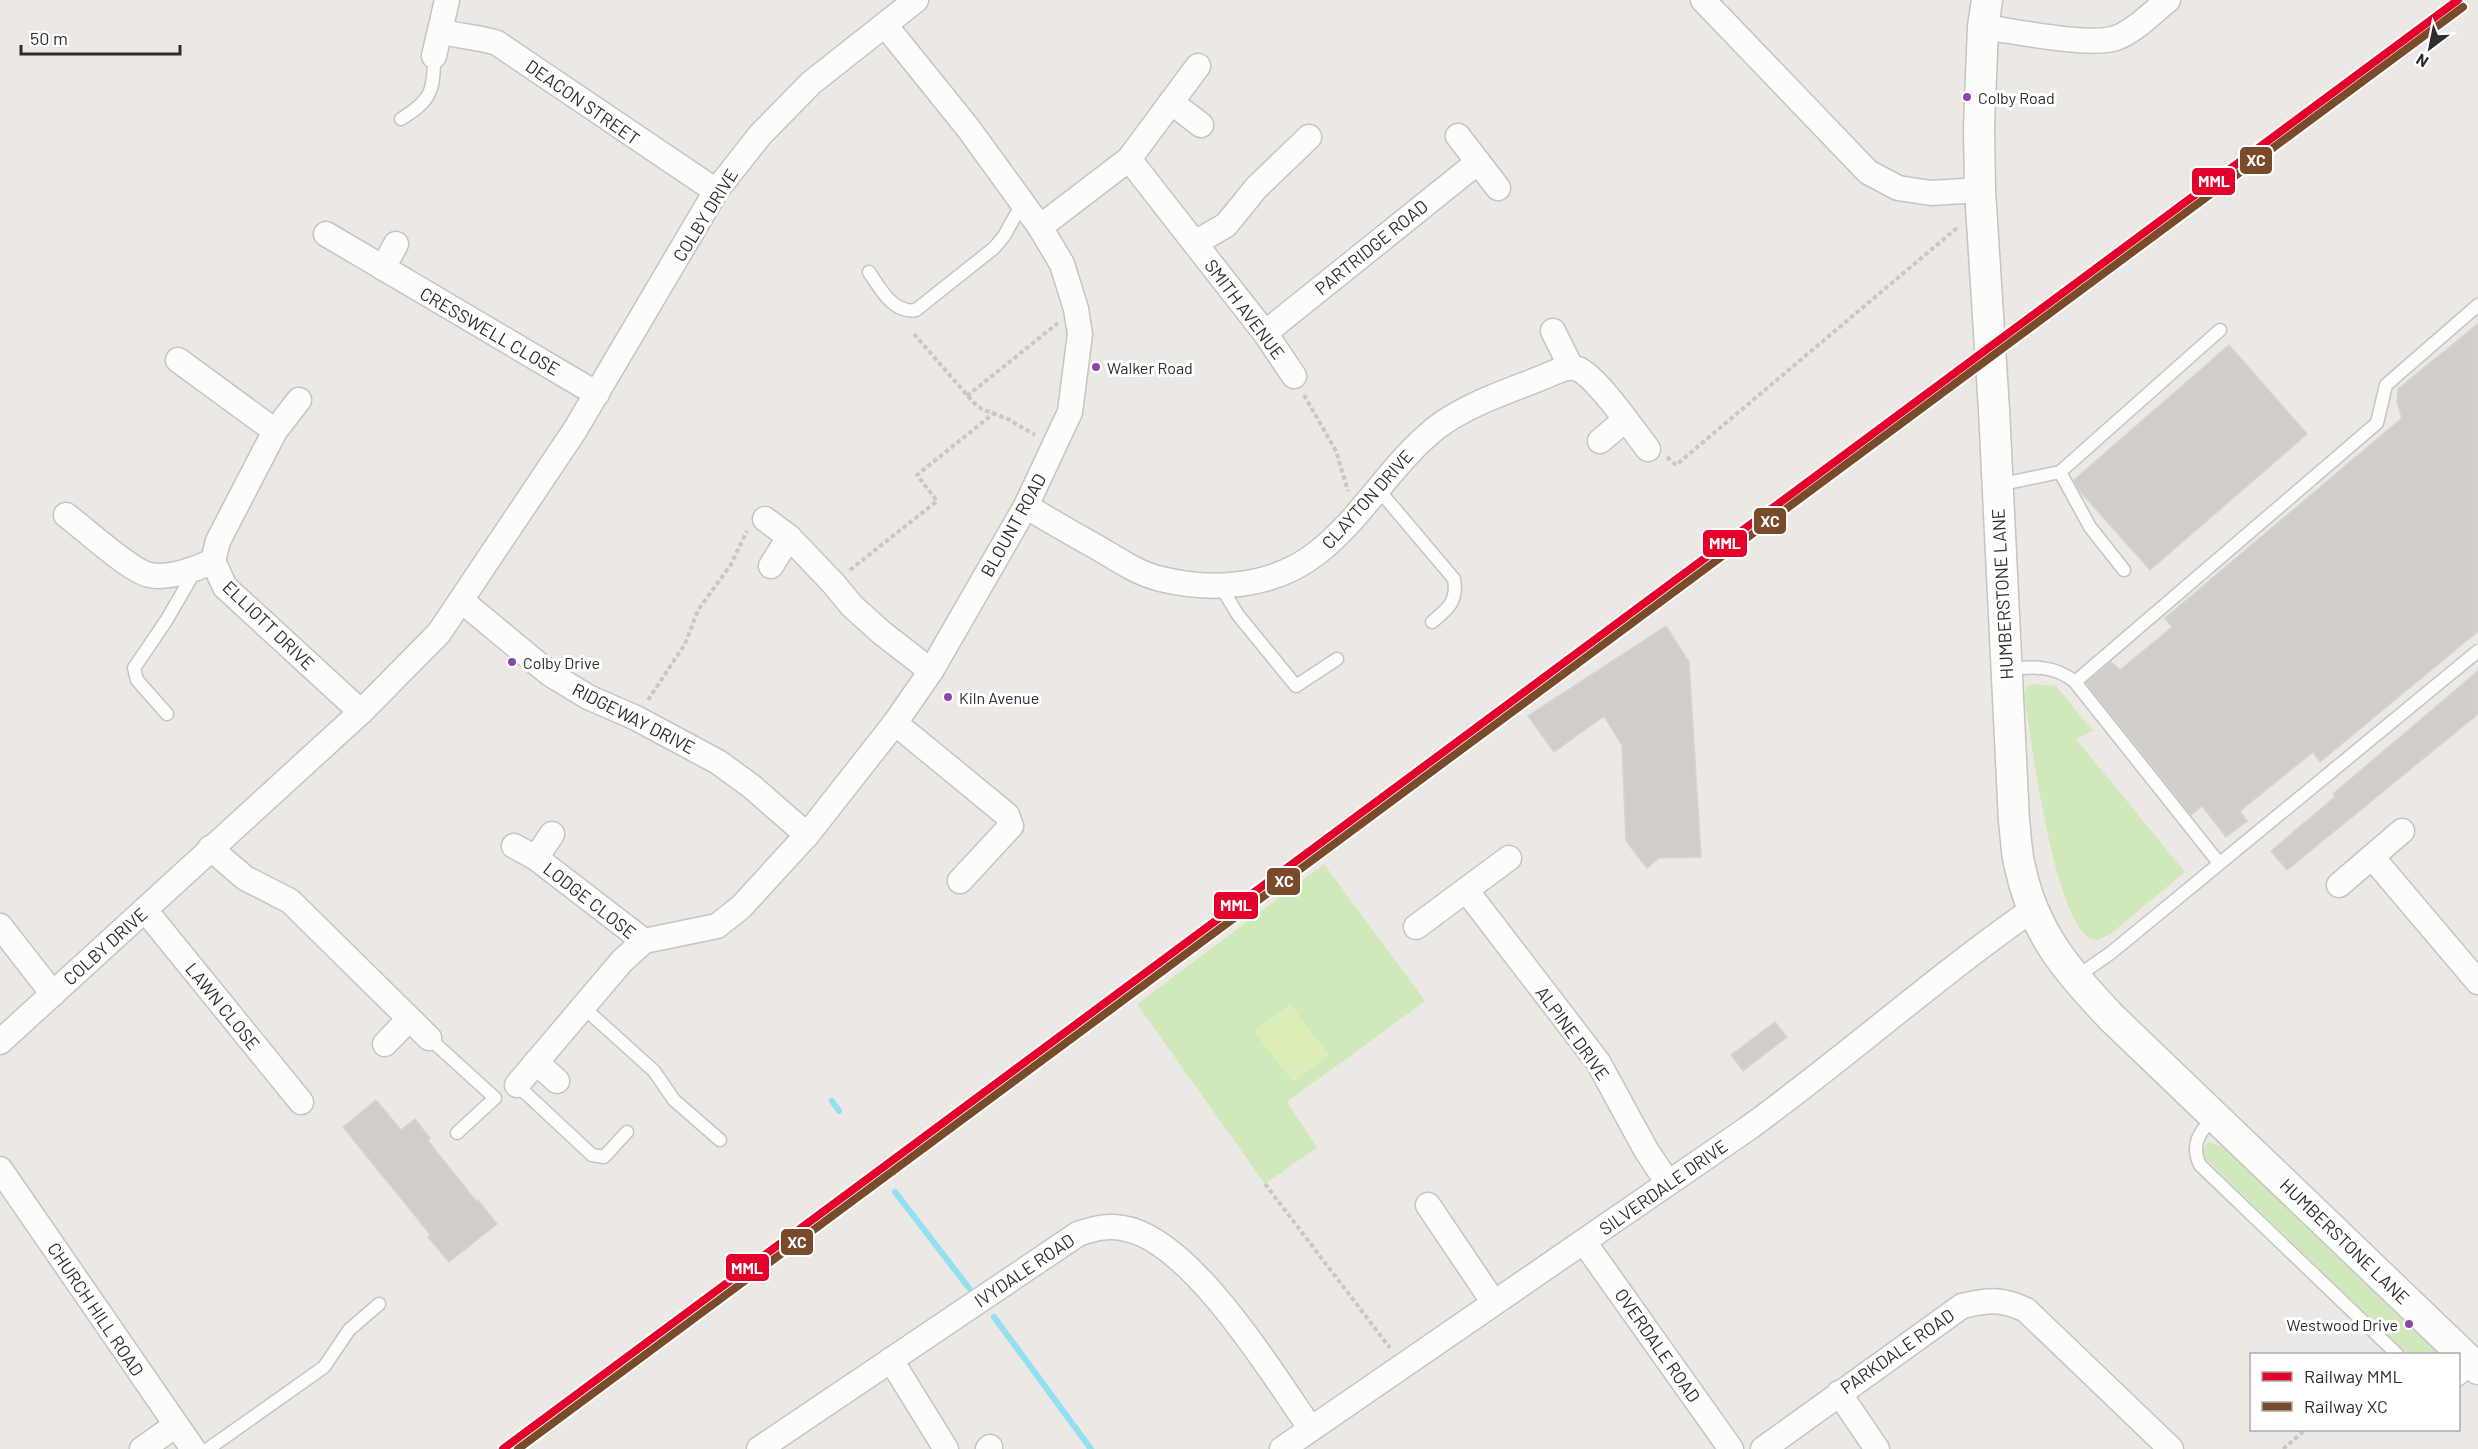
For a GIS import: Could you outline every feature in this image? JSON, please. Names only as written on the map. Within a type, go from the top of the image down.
[{"type":"street","points":[[434,56],[447,0]]},
{"type":"street","name":"COLBY DRIVE","points":[[0,1042],[361,712],[439,633],[597,394],[716,191],[760,135],[811,83],[916,0]]},
{"type":"street","points":[[1703,0],[1868,172],[1898,188],[1980,199]]},
{"type":"street","points":[[1985,14],[2089,41],[2116,38],[2136,26],[2168,0]]},
{"type":"street","name":"HUMBERSTONE LANE","points":[[1985,14],[1979,127],[1983,265],[1994,410],[2014,820],[2020,867],[2033,909],[2044,933],[2074,979],[2453,1353]]},
{"type":"street","name":"BLOUNT ROAD","points":[[644,942],[717,926],[741,907],[807,835],[895,723],[931,671],[1026,506],[1070,412],[1080,334],[1076,309],[1062,264],[1023,202],[968,128],[885,25]]},
{"type":"street","name":"DEACON STREET","points":[[441,31],[456,36],[484,39],[497,44],[716,191]]},
{"type":"street","points":[[1040,227],[1128,159],[1198,66]]},
{"type":"street","points":[[1171,102],[1201,125]]},
{"type":"street","points":[[1458,136],[1498,188]]},
{"type":"street","name":"SMITH AVENUE","points":[[1195,243],[1226,225],[1256,188],[1309,137]]},
{"type":"street","name":"SMITH AVENUE","points":[[1128,159],[1265,333],[1294,376]]},
{"type":"street","name":"PARTRIDGE ROAD","points":[[1265,333],[1478,162]]},
{"type":"street","name":"CRESSWELL CLOSE","points":[[326,234],[597,394]]},
{"type":"street","points":[[383,268],[396,244]]},
{"type":"street","points":[[1553,331],[1571,367],[1581,370],[1595,383],[1648,449]]},
{"type":"street","points":[[195,362],[275,431]]},
{"type":"street","name":"CLAYTON DRIVE","points":[[1026,506],[1143,572],[1161,579],[1240,586],[1281,576],[1317,553],[1355,515],[1411,449],[1439,426],[1473,407],[1571,367]]},
{"type":"street","name":"ELLIOTT DRIVE","points":[[299,400],[275,431],[204,566],[361,712]]},
{"type":"street","points":[[1600,441],[1625,420]]},
{"type":"street","points":[[66,515],[95,524],[129,564],[149,576],[204,566]]},
{"type":"street","points":[[765,519],[789,537],[852,606],[931,671]]},
{"type":"street","points":[[771,566],[789,537]]},
{"type":"street","name":"RIDGEWAY DRIVE","points":[[462,601],[550,674],[588,697],[636,718],[718,762],[751,786],[807,835]]},
{"type":"street","points":[[895,723],[1007,815],[1011,826],[1004,836],[960,881]]},
{"type":"street","points":[[2339,885],[2402,831]]},
{"type":"street","name":"LODGE CLOSE","points":[[536,858],[552,834]]},
{"type":"street","name":"LODGE CLOSE","points":[[514,846],[536,858],[644,942]]},
{"type":"street","points":[[210,848],[245,878],[290,901],[429,1038]]},
{"type":"street","points":[[2372,857],[2478,982]]},
{"type":"street","points":[[1416,927],[1509,858]]},
{"type":"street","name":"ALPINE DRIVE","points":[[1466,890],[1598,1062],[1646,1150],[1668,1183]]},
{"type":"street","name":"SILVERDALE DRIVE","points":[[1282,1449],[1584,1242],[1816,1079],[2005,928],[2033,909]]},
{"type":"street","name":"LAWN CLOSE","points":[[145,910],[302,1102]]},
{"type":"street","points":[[0,926],[53,994]]},
{"type":"street","points":[[517,1085],[622,961],[644,942]]},
{"type":"street","points":[[385,1044],[409,1019]]},
{"type":"street","points":[[536,1062],[557,1081]]},
{"type":"street","name":"CHURCH HILL ROAD","points":[[0,1169],[193,1449]]},
{"type":"street","points":[[1428,1205],[1494,1303]]},
{"type":"street","name":"IVYDALE ROAD","points":[[759,1449],[1077,1234],[1099,1227],[1124,1228],[1147,1235],[1188,1267],[1234,1320],[1311,1429]]},
{"type":"street","name":"OVERDALE ROAD","points":[[1584,1242],[1731,1449]]},
{"type":"street","name":"PARKDALE ROAD","points":[[1763,1449],[1962,1306],[1987,1300],[2009,1302],[2026,1311],[2171,1449]]},
{"type":"street","points":[[891,1360],[946,1449]]},
{"type":"street","name":"HUMBERSTONE LANE","points":[[2460,1360],[2471,1371]]},
{"type":"street","points":[[1839,1393],[1877,1449]]},
{"type":"street","points":[[142,1449],[176,1425]]},
{"type":"lane","points":[[401,119],[421,106],[429,94],[434,78],[434,56]]},
{"type":"lane","points":[[869,272],[896,307],[908,311],[916,310],[993,248],[1004,236],[1023,202]]},
{"type":"lane","points":[[2075,682],[2377,423],[2386,386],[2478,305]]},
{"type":"lane","points":[[1997,485],[2060,472],[2220,330]]},
{"type":"lane","points":[[2060,472],[2090,527],[2124,570]]},
{"type":"lane","points":[[1378,489],[1454,579],[1456,591],[1451,606],[1432,622]]},
{"type":"lane","points":[[167,714],[137,680],[134,668],[204,566]]},
{"type":"lane","points":[[1220,585],[1238,615],[1296,686],[1337,659]]},
{"type":"lane","points":[[2074,979],[2112,952],[2478,651]]},
{"type":"lane","points":[[2005,670],[2031,666],[2058,671],[2075,682],[2219,863]]},
{"type":"lane","points":[[583,1007],[654,1071],[674,1100],[720,1140]]},
{"type":"lane","points":[[429,1038],[495,1098],[457,1133]]},
{"type":"lane","points":[[517,1085],[592,1155],[604,1157],[627,1132]]},
{"type":"lane","points":[[2214,1116],[2197,1139],[2196,1157],[2200,1165],[2396,1353]]},
{"type":"lane","points":[[208,1449],[324,1367],[349,1330],[379,1304]]},
{"type":"path","points":[[1648,449],[1656,445],[1676,465],[1980,199]]},
{"type":"path","points":[[967,396],[1076,309]]},
{"type":"path","points":[[914,334],[967,396],[982,409],[1008,419],[1054,447]]},
{"type":"path","points":[[1294,376],[1336,452],[1355,515]]},
{"type":"path","points":[[833,583],[937,501],[917,475],[994,413]]},
{"type":"path","points":[[636,718],[685,644],[698,610],[730,566],[751,522],[765,519]]},
{"type":"path","points":[[1265,1184],[1403,1366]]},
{"type":"path","points":[[2283,1449],[2304,1431]]},
{"type":"green space","points":[[2032,684],[2056,686],[2093,731],[2076,739],[2185,872],[2109,935],[2097,940],[2090,939],[2077,923],[2065,897],[2055,863],[2046,826],[2024,697],[2026,688]]},
{"type":"green space","points":[[1324,864],[1425,1001],[1287,1102],[1317,1147],[1265,1184],[1137,1004]]},
{"type":"green space","points":[[1290,1004],[1329,1055],[1293,1082],[1254,1031]]},
{"type":"green space","points":[[2208,1142],[2223,1147],[2437,1353],[2407,1353],[2206,1159],[2203,1150]]},
{"type":"building","points":[[2478,324],[2478,631],[2320,762],[2313,752],[2240,811],[2247,821],[2226,837],[2202,806],[2191,815],[2086,683],[2111,662],[2120,670],[2172,627],[2165,618],[2402,418],[2397,402],[2398,389]]},
{"type":"building","points":[[2229,345],[2307,434],[2150,570],[2078,489],[2074,480]]},
{"type":"building","points":[[1666,626],[1689,662],[1701,857],[1659,858],[1647,868],[1626,841],[1622,745],[1604,716],[1554,752],[1528,716]]},
{"type":"building","points":[[2478,671],[2478,714],[2287,870],[2271,851],[2335,797],[2333,794]]},
{"type":"building","points":[[1775,1022],[1787,1037],[1743,1071],[1731,1055]]},
{"type":"building","points":[[376,1100],[401,1130],[415,1119],[430,1138],[428,1141],[497,1224],[449,1262],[428,1237],[430,1234],[343,1127]]},
{"type":"waterway","points":[[832,1101],[839,1111]]},
{"type":"waterway","points":[[895,1192],[969,1288]]},
{"type":"waterway","points":[[994,1317],[1091,1449]]},
{"type":"rail line","name":"MML","points":[[503,1449],[2458,0]]},
{"type":"rail line","name":"XC","points":[[518,1449],[2463,7]]},
{"type":"place","name":"Colby Road","points":[[1967,97]]},
{"type":"place","name":"Walker Road","points":[[1096,367]]},
{"type":"place","name":"Colby Drive","points":[[512,662]]},
{"type":"place","name":"Kiln Avenue","points":[[948,697]]},
{"type":"place","name":"Westwood Drive","points":[[2409,1324]]}]
